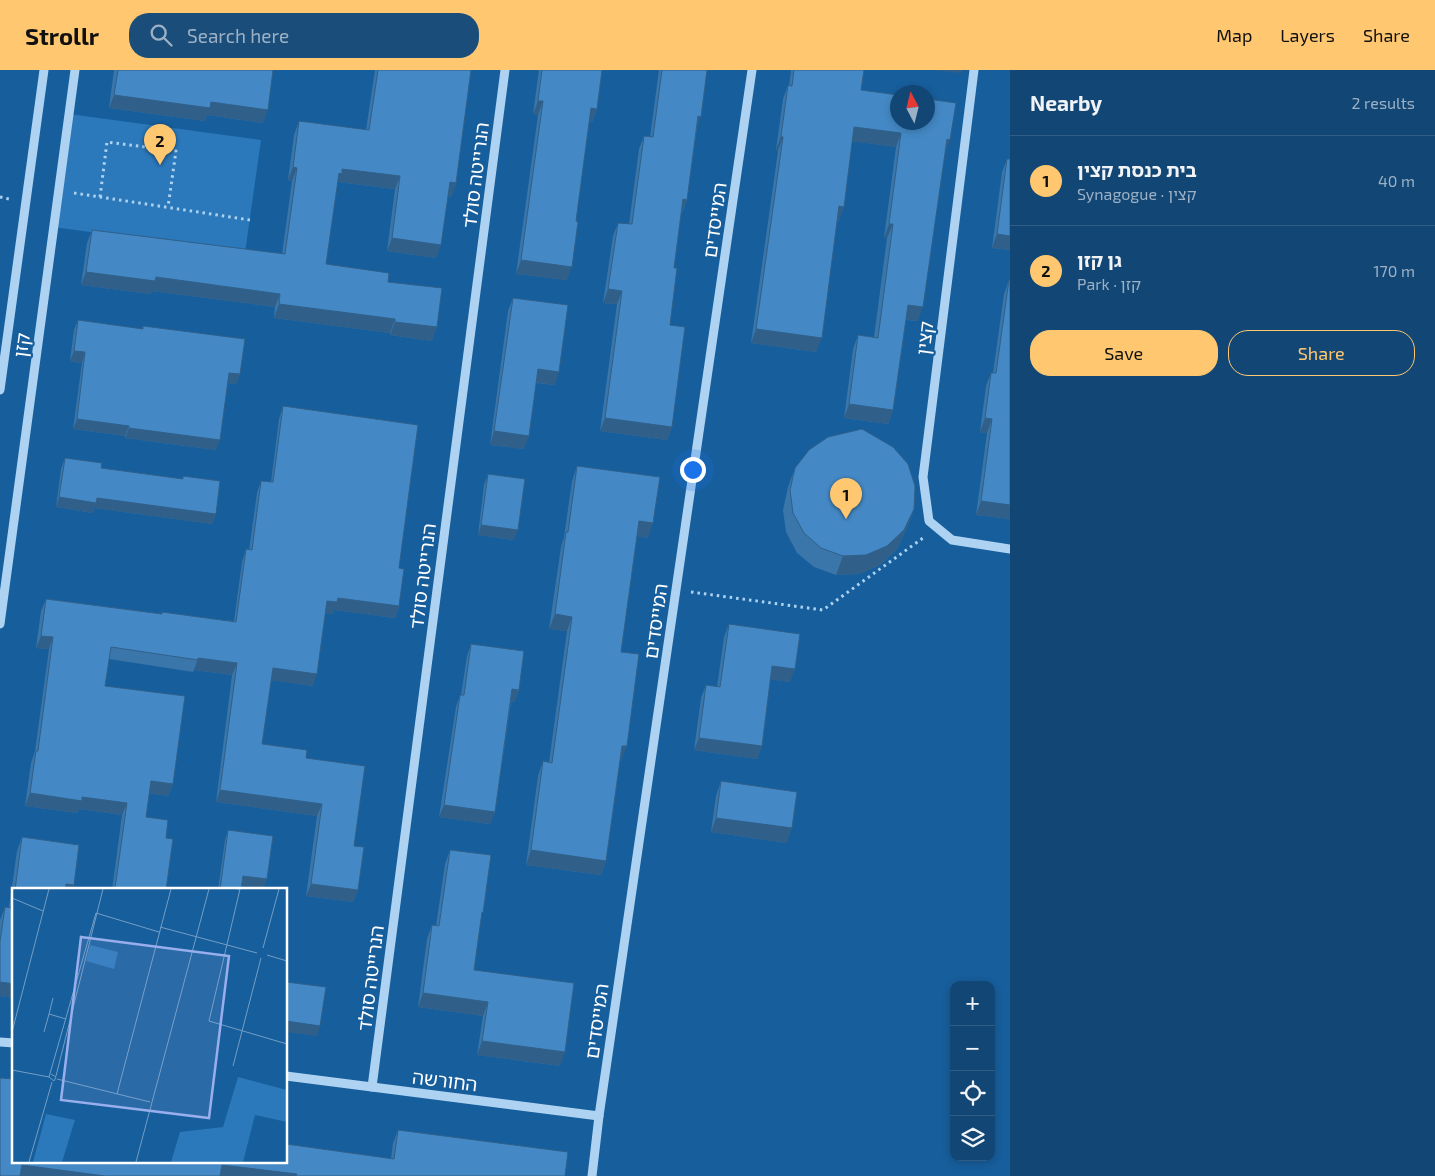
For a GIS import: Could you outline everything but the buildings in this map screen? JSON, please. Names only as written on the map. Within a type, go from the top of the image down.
[{"type":"street","name":"קזן","points":[[0,390],[44,70]]},
{"type":"street","name":"קזן","points":[[0,624],[75,70]]},
{"type":"street","name":"הנרייטה סולד","points":[[372,1087],[505,70]]},
{"type":"street","name":"המייסדים","points":[[592,1176],[599,1116],[752,70]]},
{"type":"street","name":"קצין","points":[[937,528],[928,521],[923,477],[974,70]]},
{"type":"street","points":[[937,528],[952,540],[1010,549]]},
{"type":"street","name":"החורשה","points":[[288,1076],[599,1116]]},
{"type":"path","points":[[100,197],[108,142],[176,151],[168,207]]},
{"type":"path","points":[[58,190],[250,220]]},
{"type":"path","points":[[676,590],[823,610],[937,528]]},
{"type":"shaded area","points":[[69,114],[261,140],[245,253],[53,227]]},
{"type":"place","name":"גן קזן","points":[[160,165]]},
{"type":"place","name":"בית כנסת קצין","points":[[846,519]]}]
